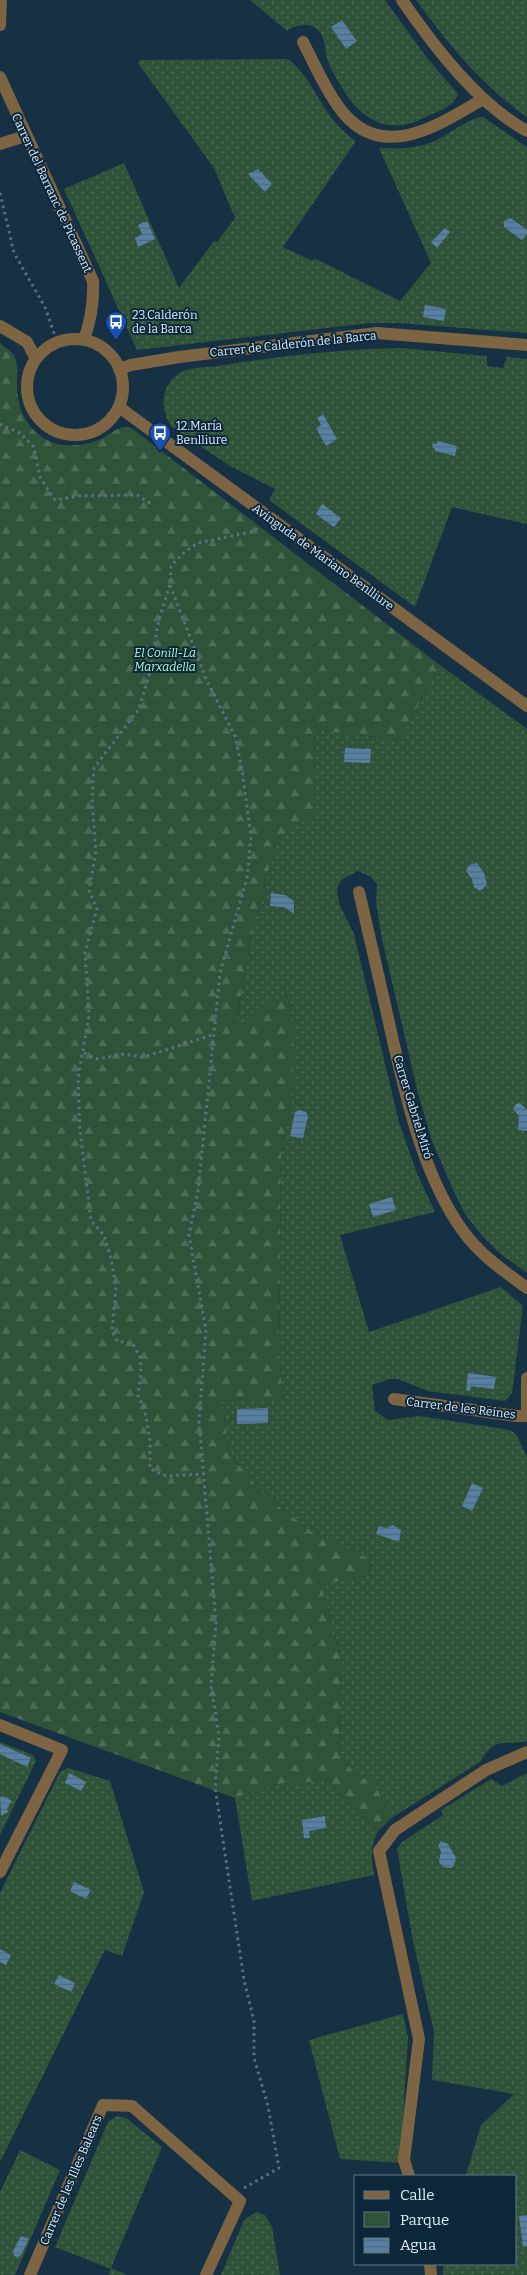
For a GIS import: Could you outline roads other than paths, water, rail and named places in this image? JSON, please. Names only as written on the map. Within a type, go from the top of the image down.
[{"type":"street","points":[[0,25],[1,0]]},
{"type":"street","points":[[402,0],[422,29],[483,99],[527,131]]},
{"type":"street","points":[[303,42],[338,106],[357,126],[374,134],[395,137],[414,135],[430,129],[483,99]]},
{"type":"street","name":"Carrer del Barranc de Picassent","points":[[0,77],[25,136],[93,281],[92,310],[84,340]]},
{"type":"street","points":[[0,144],[25,136]]},
{"type":"street","points":[[0,326],[27,342],[36,359]]},
{"type":"street","name":"Carrer de Calderón de la Barca","points":[[119,369],[131,365],[179,357],[377,334],[527,345]]},
{"type":"street","points":[[70,339],[84,340],[99,345],[111,355],[119,369],[122,382],[119,407],[110,420],[97,430],[82,435],[66,434],[51,429],[38,418],[30,405],[27,389],[29,373],[36,359],[45,349],[57,342],[70,339]]},
{"type":"street","name":"Avinguda de Mariano Benlliure","points":[[119,407],[527,706]]},
{"type":"street","name":"Carrer Gabriel Miró","points":[[359,892],[404,1087],[424,1149],[443,1198],[462,1230],[482,1254],[527,1288]]},
{"type":"street","points":[[527,1378],[527,1415]]},
{"type":"street","name":"Carrer de les Reines","points":[[394,1399],[516,1416],[527,1415]]},
{"type":"street","points":[[0,1725],[62,1750],[0,1872]]},
{"type":"street","points":[[409,2175],[404,2160],[419,2039],[379,1851],[395,1830],[486,1770],[527,1752]]},
{"type":"street","name":"Carrer de les Illes Balears","points":[[30,2275],[103,2105],[132,2106],[236,2198],[206,2275]]},
{"type":"water","points":[[342,20],[357,41],[346,49],[331,27]]},
{"type":"water","points":[[258,169],[272,184],[265,192],[248,174]]},
{"type":"water","points":[[511,218],[527,230],[527,234],[522,240],[504,227],[504,221]]},
{"type":"water","points":[[147,221],[155,239],[138,247],[135,238],[142,234],[138,225]]},
{"type":"water","points":[[445,228],[450,232],[437,248],[431,242]]},
{"type":"water","points":[[425,305],[446,309],[444,321],[423,317]]},
{"type":"water","points":[[323,414],[337,439],[326,446],[316,428],[321,425],[317,418]]},
{"type":"water","points":[[437,441],[457,446],[455,456],[435,451],[432,447],[433,443],[437,444]]},
{"type":"water","points":[[322,504],[341,518],[334,527],[316,514]]},
{"type":"water","points":[[345,748],[371,749],[370,763],[344,762]]},
{"type":"water","points":[[477,863],[484,873],[487,885],[480,891],[474,887],[472,879],[466,871],[469,865]]},
{"type":"water","points":[[271,893],[285,895],[294,901],[294,914],[284,907],[270,906]]},
{"type":"water","points":[[520,1103],[527,1110],[527,1131],[518,1130],[519,1116],[513,1109],[516,1104]]},
{"type":"water","points":[[299,1110],[306,1112],[308,1116],[303,1138],[290,1136],[295,1112]]},
{"type":"water","points":[[392,1197],[396,1210],[373,1217],[369,1204]]},
{"type":"water","points":[[468,1373],[496,1377],[494,1389],[471,1386],[470,1391],[466,1391]]},
{"type":"water","points":[[268,1408],[268,1423],[237,1424],[237,1409]]},
{"type":"water","points":[[472,1483],[483,1488],[472,1511],[462,1506]]},
{"type":"water","points":[[393,1525],[401,1530],[399,1542],[376,1534],[379,1526],[386,1528]]},
{"type":"water","points":[[0,1744],[31,1758],[27,1767],[0,1754]]},
{"type":"water","points":[[69,1773],[86,1782],[81,1791],[65,1783]]},
{"type":"water","points":[[3,1796],[12,1801],[7,1808],[8,1812],[1,1816],[0,1797]]},
{"type":"water","points":[[325,1816],[326,1828],[309,1831],[310,1838],[304,1838],[302,1820]]},
{"type":"water","points":[[441,1841],[448,1844],[456,1858],[454,1866],[451,1868],[443,1867],[439,1862],[441,1851],[438,1846]]},
{"type":"water","points":[[74,1882],[91,1890],[86,1899],[70,1891]]},
{"type":"water","points":[[0,1949],[11,1955],[6,1965],[0,1962]]},
{"type":"water","points":[[59,1975],[75,1983],[71,1992],[54,1984]]},
{"type":"water","points":[[527,2215],[527,2246],[523,2247],[519,2216]]},
{"type":"water","points":[[21,2236],[29,2239],[21,2255],[18,2257],[14,2256],[13,2251]]},
{"type":"place","name":"23.Calderón de la Barca","points":[[116,341]]},
{"type":"place","name":"12.María Benlliure","points":[[160,452]]},
{"type":"park label","name":"El Conill-La Marxadella","points":[[165,660]]}]
